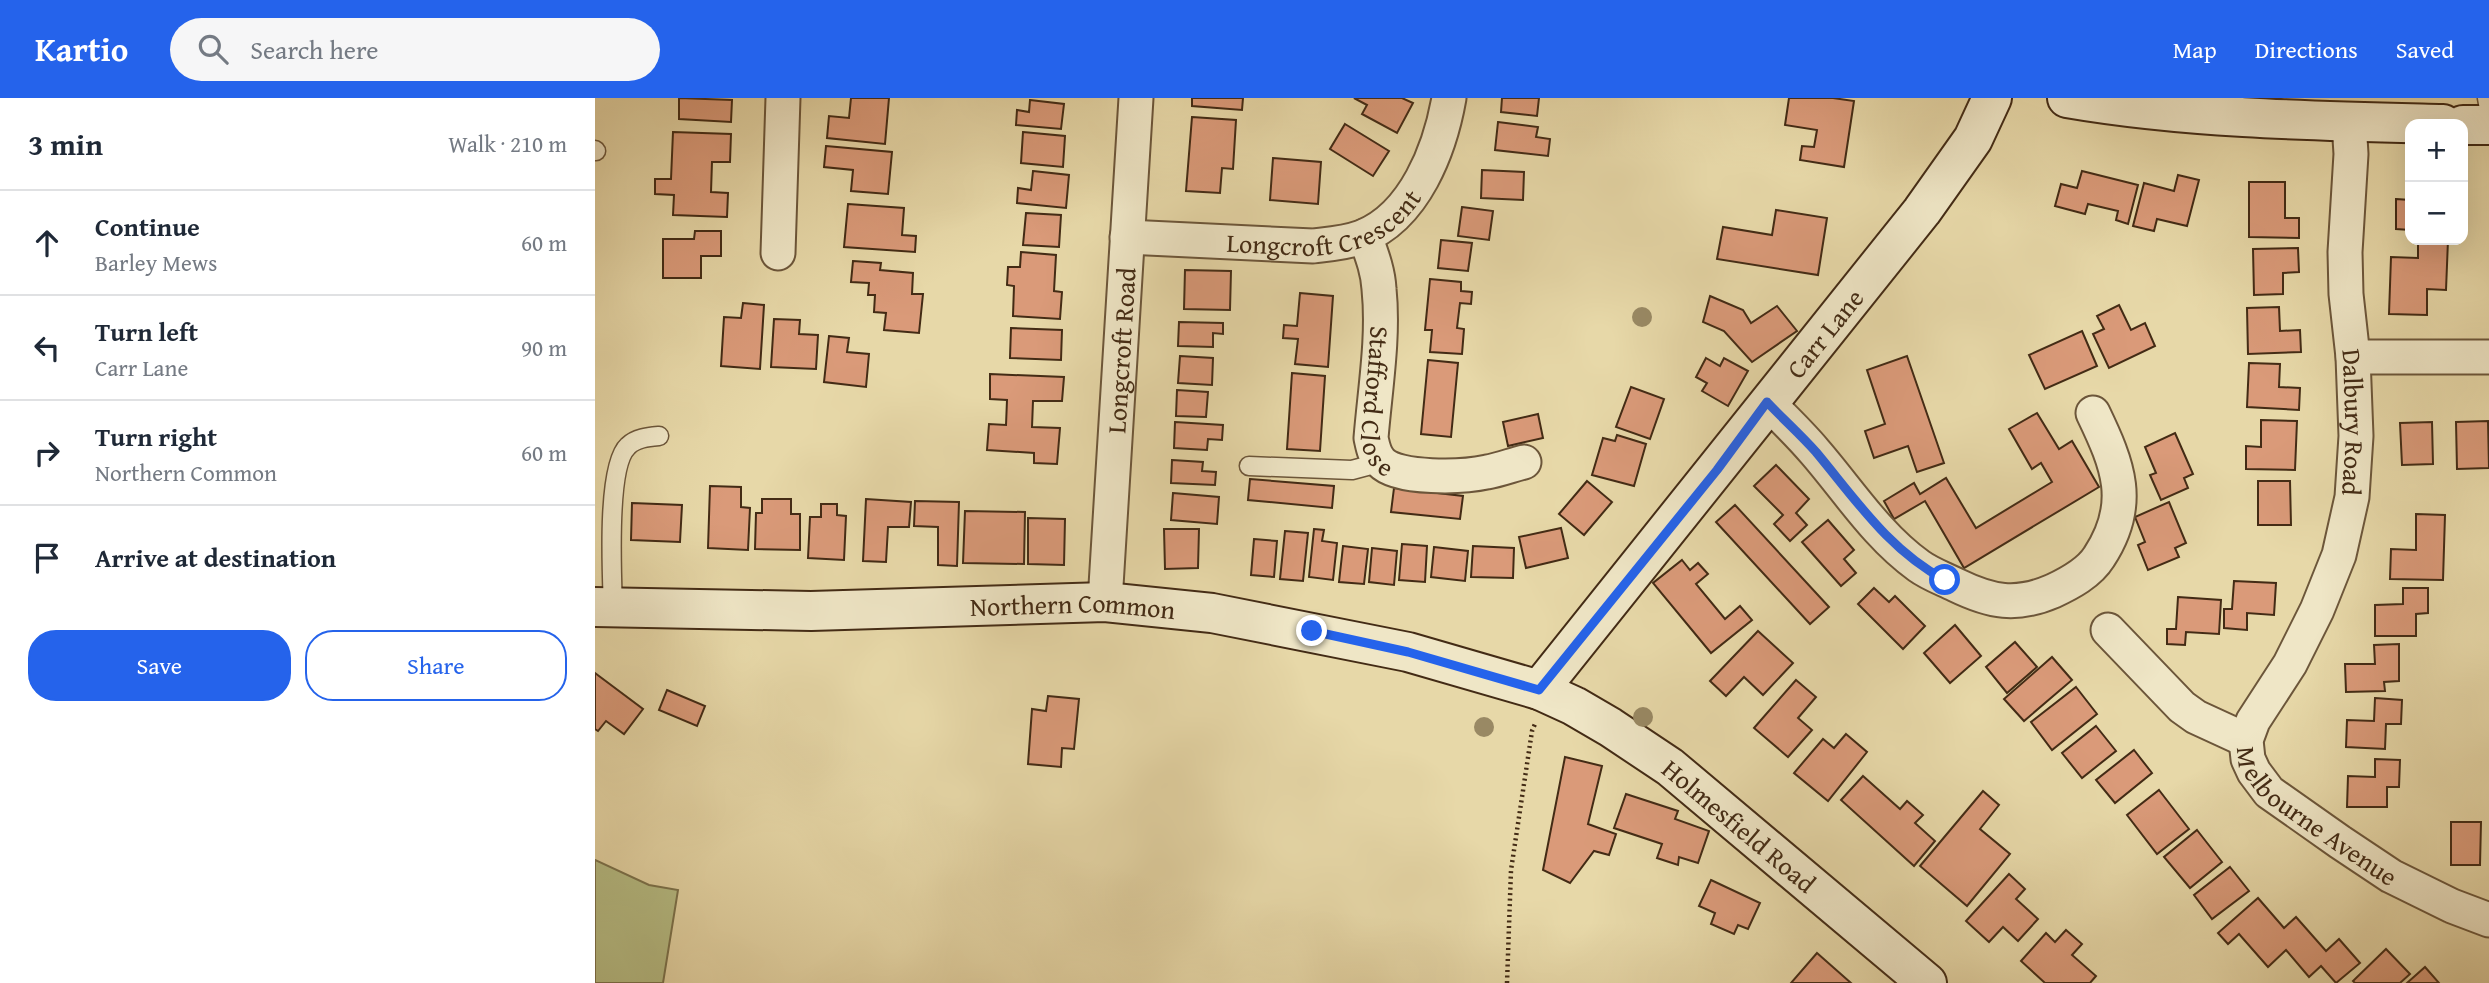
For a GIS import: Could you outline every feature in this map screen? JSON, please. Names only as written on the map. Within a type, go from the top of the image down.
[{"type":"main road","name":"Carr Lane","points":[[1543,692],[1767,402],[1922,211],[1973,139],[1992,98]]},
{"type":"main road","points":[[2067,98],[2156,109],[2405,123]]},
{"type":"main road","points":[[2468,125],[2489,125]]},
{"type":"main road","name":"Northern Common","points":[[604,607],[811,611],[1105,602],[1212,613],[1312,631],[1408,652],[1543,692]]},
{"type":"main road","name":"Holmesfield Road","points":[[1543,692],[1610,727],[1670,767],[1927,983]]},
{"type":"street","points":[[778,253],[783,98]]},
{"type":"street","name":"Longcroft Road","points":[[1105,602],[1136,98]]},
{"type":"street","name":"Longcroft Crescent","points":[[1127,237],[1313,246],[1344,243],[1365,236],[1404,205],[1423,179],[1436,150],[1449,98]]},
{"type":"street","name":"Dalbury Road","points":[[2246,740],[2253,721],[2290,664],[2317,610],[2339,555],[2353,497],[2356,436],[2346,273],[2350,122]]},
{"type":"street","name":"Stafford Close","points":[[1365,236],[1374,260],[1379,289],[1380,324],[1371,438],[1374,452],[1383,465],[1403,473],[1459,476],[1488,472],[1524,462]]},
{"type":"street","points":[[2353,357],[2489,357]]},
{"type":"street","points":[[1767,402],[1814,450],[1895,546],[1921,567],[1945,580],[1976,595],[2004,602],[2022,602],[2062,587],[2097,561],[2110,540],[2119,515],[2121,490],[2112,452],[2093,413]]},
{"type":"street","name":"Melbourne Avenue","points":[[2108,630],[2182,707],[2196,717],[2246,740],[2248,759],[2254,772],[2269,792],[2288,807],[2391,876],[2452,906],[2489,920]]},
{"type":"lane","points":[[2487,98],[2489,110]]},
{"type":"lane","points":[[604,607],[615,478],[620,459],[627,446],[641,438],[659,436]]},
{"type":"lane","points":[[1249,466],[1352,470],[1379,459]]},
{"type":"path","points":[[1507,983],[1511,870],[1532,731],[1543,692]]},
{"type":"green space","points":[[595,860],[649,885],[678,890],[663,983],[595,983]]},
{"type":"building","points":[[679,98],[732,100],[731,122],[679,119]]},
{"type":"building","points":[[851,98],[889,98],[885,144],[827,138],[829,116],[849,118]]},
{"type":"building","points":[[1192,98],[1243,98],[1242,110],[1192,106]]},
{"type":"building","points":[[1354,98],[1402,98],[1413,103],[1397,133],[1362,114],[1367,105]]},
{"type":"building","points":[[1502,98],[1539,98],[1537,116],[1501,112]]},
{"type":"building","points":[[1789,98],[1854,101],[1844,167],[1800,160],[1802,146],[1814,147],[1817,130],[1785,125]]},
{"type":"building","points":[[1030,100],[1064,104],[1061,129],[1016,125],[1017,110],[1029,112]]},
{"type":"building","points":[[1192,117],[1236,120],[1233,169],[1222,168],[1220,193],[1186,191]]},
{"type":"building","points":[[1498,122],[1538,127],[1536,137],[1550,139],[1548,156],[1495,150]]},
{"type":"building","points":[[1345,124],[1389,151],[1373,176],[1330,149]]},
{"type":"building","points":[[673,132],[731,134],[730,162],[712,162],[711,192],[728,193],[727,217],[673,215],[674,195],[655,194],[655,179],[671,179]]},
{"type":"building","points":[[1023,132],[1065,136],[1063,167],[1021,163]]},
{"type":"building","points":[[826,146],[892,152],[888,194],[851,191],[853,170],[824,167]]},
{"type":"building","points":[[1273,158],[1321,162],[1318,204],[1270,200]]},
{"type":"building","points":[[1482,170],[1524,172],[1523,200],[1481,198]]},
{"type":"building","points":[[1033,171],[1069,175],[1066,208],[1017,203],[1018,188],[1031,190]]},
{"type":"building","points":[[2082,171],[2138,185],[2128,224],[2116,220],[2118,211],[2088,204],[2085,214],[2055,206],[2061,184],[2077,188]]},
{"type":"building","points":[[2178,175],[2199,180],[2187,226],[2157,219],[2154,231],[2133,226],[2144,183],[2174,191]]},
{"type":"building","points":[[2249,182],[2285,182],[2285,218],[2299,218],[2299,238],[2249,237]]},
{"type":"building","points":[[2396,199],[2405,200],[2405,230],[2396,229]]},
{"type":"building","points":[[848,204],[904,208],[902,235],[916,236],[915,252],[844,247]]},
{"type":"building","points":[[1462,207],[1493,211],[1489,240],[1458,236]]},
{"type":"building","points":[[1776,210],[1827,218],[1818,275],[1717,259],[1723,227],[1772,235]]},
{"type":"building","points":[[1026,213],[1061,215],[1059,247],[1023,245]]},
{"type":"building","points":[[695,231],[721,231],[721,256],[701,256],[701,278],[663,278],[663,239],[694,239]]},
{"type":"building","points":[[1441,240],[1472,243],[1468,271],[1438,268]]},
{"type":"building","points":[[2418,245],[2448,245],[2446,290],[2427,289],[2427,315],[2389,314],[2391,257],[2418,258]]},
{"type":"building","points":[[2298,248],[2299,272],[2283,273],[2283,294],[2254,295],[2253,249]]},
{"type":"building","points":[[1021,252],[1056,255],[1054,291],[1062,292],[1060,319],[1013,316],[1014,286],[1007,285],[1008,267],[1020,267]]},
{"type":"building","points":[[853,261],[881,263],[880,270],[913,273],[912,294],[923,294],[919,333],[884,330],[886,313],[874,312],[875,295],[868,295],[869,283],[851,282]]},
{"type":"building","points":[[1185,270],[1231,271],[1230,310],[1184,309]]},
{"type":"building","points":[[1430,279],[1461,282],[1461,291],[1472,292],[1471,304],[1460,303],[1457,328],[1464,329],[1462,354],[1430,352],[1432,330],[1425,330]]},
{"type":"building","points":[[1300,293],[1333,296],[1328,367],[1295,364],[1298,339],[1283,338],[1284,325],[1297,326]]},
{"type":"building","points":[[1710,296],[1743,310],[1751,323],[1777,306],[1797,331],[1752,362],[1724,331],[1703,322]]},
{"type":"building","points":[[743,303],[764,305],[760,369],[721,366],[724,317],[741,318]]},
{"type":"building","points":[[2119,305],[2131,330],[2145,323],[2155,346],[2109,368],[2093,334],[2104,329],[2097,316]]},
{"type":"building","points":[[2279,307],[2280,331],[2300,330],[2301,352],[2248,354],[2247,308]]},
{"type":"building","points":[[774,319],[800,320],[799,334],[818,335],[816,369],[771,367]]},
{"type":"building","points":[[1179,322],[1223,323],[1223,334],[1213,333],[1213,347],[1178,346]]},
{"type":"building","points":[[1011,328],[1062,330],[1061,360],[1010,358]]},
{"type":"building","points":[[2082,331],[2097,366],[2045,389],[2029,355]]},
{"type":"building","points":[[829,336],[849,338],[847,352],[869,354],[866,387],[824,382]]},
{"type":"building","points":[[1180,356],[1213,358],[1212,385],[1178,383]]},
{"type":"building","points":[[1907,356],[1944,463],[1917,472],[1908,446],[1874,458],[1865,431],[1885,424],[1867,370]]},
{"type":"building","points":[[1706,358],[1720,366],[1724,358],[1748,371],[1728,406],[1702,391],[1707,383],[1696,377]]},
{"type":"building","points":[[1428,360],[1458,363],[1451,437],[1421,434]]},
{"type":"building","points":[[2249,363],[2280,364],[2279,387],[2300,388],[2299,410],[2247,407]]},
{"type":"building","points":[[1292,373],[1325,376],[1320,451],[1287,449]]},
{"type":"building","points":[[990,374],[1064,377],[1062,401],[1033,401],[1032,427],[1060,428],[1057,464],[1034,463],[1034,453],[987,450],[989,424],[1006,425],[1007,400],[990,399]]},
{"type":"building","points":[[1631,387],[1664,399],[1650,439],[1616,427]]},
{"type":"building","points":[[1177,390],[1208,392],[1206,417],[1176,416]]},
{"type":"building","points":[[2037,413],[2059,449],[2072,441],[2099,487],[1964,568],[1925,501],[1894,519],[1884,501],[1914,483],[1920,494],[1946,478],[1976,528],[2052,482],[2041,463],[2032,469],[2009,429]]},
{"type":"building","points":[[1538,414],[1543,438],[1508,446],[1503,422]]},
{"type":"building","points":[[2261,420],[2297,421],[2295,470],[2246,469],[2246,446],[2261,447]]},
{"type":"building","points":[[2488,421],[2489,468],[2457,469],[2456,422]]},
{"type":"building","points":[[1175,422],[1223,425],[1222,440],[1208,439],[1207,450],[1174,448]]},
{"type":"building","points":[[2432,422],[2433,464],[2402,465],[2400,423]]},
{"type":"building","points":[[2175,433],[2193,474],[2184,478],[2188,488],[2161,500],[2150,475],[2156,473],[2145,447]]},
{"type":"building","points":[[1617,435],[1646,444],[1634,486],[1592,475],[1603,438],[1615,441]]},
{"type":"building","points":[[1172,460],[1203,462],[1202,471],[1216,472],[1215,485],[1171,483]]},
{"type":"building","points":[[1776,465],[1809,499],[1796,513],[1807,525],[1790,541],[1774,524],[1783,515],[1754,486]]},
{"type":"building","points":[[1250,479],[1334,486],[1332,508],[1248,500]]},
{"type":"building","points":[[1587,481],[1612,502],[1584,535],[1559,514]]},
{"type":"building","points":[[2258,481],[2290,481],[2291,525],[2258,525]]},
{"type":"building","points":[[710,486],[741,487],[741,507],[750,508],[748,550],[708,548]]},
{"type":"building","points":[[1394,488],[1463,496],[1460,519],[1391,512]]},
{"type":"building","points":[[1173,493],[1219,497],[1217,524],[1171,520]]},
{"type":"building","points":[[762,499],[791,499],[791,514],[800,514],[800,550],[755,549],[756,513],[762,513]]},
{"type":"building","points":[[866,499],[911,502],[909,527],[888,527],[886,562],[863,561]]},
{"type":"building","points":[[915,501],[959,502],[957,566],[938,565],[938,527],[914,526]]},
{"type":"building","points":[[2169,502],[2186,543],[2175,548],[2179,557],[2148,570],[2138,545],[2145,542],[2135,517]]},
{"type":"building","points":[[632,503],[682,505],[680,542],[631,540]]},
{"type":"building","points":[[821,504],[837,504],[837,515],[846,516],[844,560],[808,558],[810,517],[821,517]]},
{"type":"building","points":[[1735,505],[1829,607],[1810,624],[1716,522]]},
{"type":"building","points":[[965,511],[1025,512],[1024,564],[963,563]]},
{"type":"building","points":[[2416,514],[2445,515],[2443,580],[2390,579],[2391,549],[2416,550]]},
{"type":"building","points":[[1028,518],[1065,519],[1064,565],[1028,564]]},
{"type":"building","points":[[1828,520],[1854,550],[1844,559],[1856,573],[1841,586],[1802,542]]},
{"type":"building","points":[[1561,528],[1568,558],[1526,568],[1519,537]]},
{"type":"building","points":[[1164,529],[1199,529],[1198,568],[1165,569]]},
{"type":"building","points":[[1314,529],[1324,530],[1322,541],[1337,543],[1333,580],[1309,577]]},
{"type":"building","points":[[1285,531],[1308,533],[1303,581],[1280,579]]},
{"type":"building","points":[[1254,539],[1277,541],[1274,577],[1251,575]]},
{"type":"building","points":[[1402,544],[1427,546],[1425,582],[1399,580]]},
{"type":"building","points":[[1343,546],[1368,549],[1364,584],[1339,582]]},
{"type":"building","points":[[1473,546],[1514,548],[1513,578],[1471,577]]},
{"type":"building","points":[[1434,547],[1468,551],[1465,581],[1431,577]]},
{"type":"building","points":[[1372,548],[1397,551],[1394,585],[1369,582]]},
{"type":"building","points":[[1682,560],[1690,570],[1698,563],[1708,574],[1696,584],[1725,619],[1740,606],[1752,620],[1711,653],[1653,583]]},
{"type":"building","points":[[2234,581],[2276,583],[2274,615],[2247,613],[2247,630],[2224,628],[2224,609],[2232,609]]},
{"type":"building","points":[[1874,588],[1889,602],[1895,596],[1925,626],[1903,649],[1858,604]]},
{"type":"building","points":[[2403,588],[2428,588],[2428,613],[2416,614],[2416,636],[2375,636],[2375,605],[2403,604]]},
{"type":"building","points":[[2178,597],[2221,600],[2219,634],[2186,632],[2185,645],[2167,644],[2167,629],[2176,629]]},
{"type":"building","points":[[1955,625],[1981,656],[1950,683],[1924,653]]},
{"type":"building","points":[[1758,631],[1793,663],[1763,695],[1744,677],[1726,696],[1710,681]]},
{"type":"building","points":[[2015,642],[2037,667],[2007,693],[1986,667]]},
{"type":"building","points":[[2399,644],[2399,681],[2384,682],[2385,691],[2346,692],[2345,664],[2375,664],[2374,645]]},
{"type":"building","points":[[2052,657],[2072,680],[2024,721],[2004,699]]},
{"type":"building","points":[[595,673],[643,709],[624,734],[606,721],[598,731],[595,729]]},
{"type":"building","points":[[1796,680],[1816,697],[1798,718],[1812,730],[1788,757],[1754,728]]},
{"type":"building","points":[[2076,687],[2097,714],[2052,750],[2031,722]]},
{"type":"building","points":[[667,690],[705,706],[697,726],[659,710]]},
{"type":"building","points":[[1048,696],[1079,699],[1074,749],[1062,748],[1061,767],[1028,764],[1032,709],[1046,711]]},
{"type":"building","points":[[2375,698],[2402,700],[2401,724],[2386,724],[2385,749],[2346,747],[2347,720],[2374,721]]},
{"type":"building","points":[[2096,726],[2116,751],[2082,778],[2062,753]]},
{"type":"building","points":[[1846,734],[1867,752],[1828,801],[1794,773],[1823,739],[1834,748]]},
{"type":"building","points":[[2134,750],[2152,773],[2115,803],[2096,780]]},
{"type":"building","points":[[1565,757],[1602,766],[1588,824],[1616,834],[1609,855],[1594,851],[1570,883],[1543,870]]},
{"type":"building","points":[[2375,759],[2400,760],[2399,787],[2387,787],[2387,807],[2347,807],[2348,776],[2375,777]]},
{"type":"building","points":[[1863,776],[1900,809],[1907,801],[1923,815],[1915,823],[1935,841],[1914,866],[1841,800]]},
{"type":"building","points":[[2159,790],[2189,829],[2157,854],[2127,815]]},
{"type":"building","points":[[1983,791],[1999,805],[1980,829],[2010,854],[1967,906],[1920,866]]},
{"type":"building","points":[[1626,794],[1678,811],[1675,819],[1709,831],[1698,863],[1679,857],[1678,865],[1657,858],[1662,844],[1614,828]]},
{"type":"building","points":[[2451,822],[2481,822],[2480,865],[2451,865]]},
{"type":"building","points":[[2197,830],[2222,862],[2190,888],[2164,857]]},
{"type":"building","points":[[2230,867],[2249,891],[2212,919],[2194,895]]},
{"type":"building","points":[[2009,874],[2025,889],[2016,899],[2038,919],[2018,941],[2003,927],[1989,942],[1966,921]]},
{"type":"building","points":[[1711,880],[1760,903],[1748,929],[1738,925],[1734,934],[1711,924],[1715,913],[1699,906]]},
{"type":"building","points":[[2258,898],[2284,928],[2296,917],[2326,951],[2339,939],[2360,963],[2336,983],[2321,966],[2309,977],[2286,950],[2268,967],[2239,934],[2228,944],[2218,933]]},
{"type":"building","points":[[2066,930],[2082,944],[2072,955],[2096,976],[2090,983],[2045,983],[2021,961],[2046,933],[2055,942]]},
{"type":"building","points":[[2386,949],[2410,974],[2400,983],[2355,983],[2353,981]]},
{"type":"building","points":[[1817,953],[1851,983],[1791,983]]},
{"type":"building","points":[[2425,967],[2439,983],[2407,983]]},
{"type":"route","points":[[1312,631],[1408,652],[1539,690],[1717,470],[1767,402],[1814,450],[1895,546],[1921,567],[1945,580]]}]
